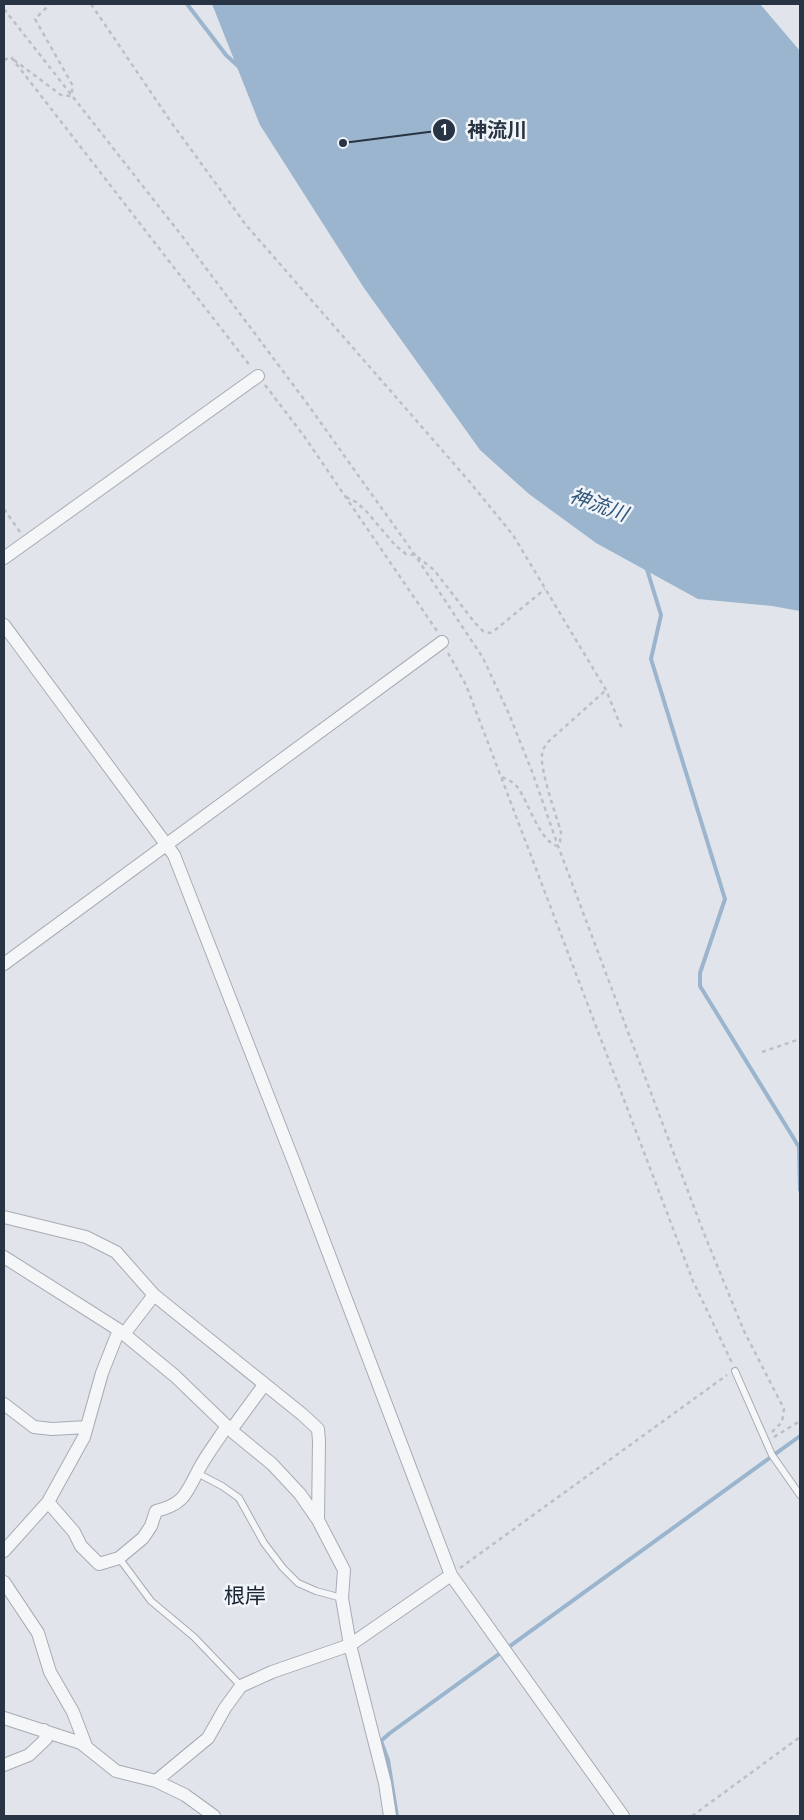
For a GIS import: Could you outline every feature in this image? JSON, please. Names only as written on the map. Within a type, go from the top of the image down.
[{"type":"street","points":[[4,558],[258,376]]},
{"type":"street","points":[[4,625],[166,844],[178,863],[292,1156],[451,1575],[623,1816]]},
{"type":"street","points":[[4,964],[442,642]]},
{"type":"street","points":[[4,1217],[86,1237],[116,1252],[154,1295],[318,1429],[318,1520]]},
{"type":"street","points":[[4,1257],[121,1332],[175,1376],[229,1428],[272,1464],[300,1494],[318,1520],[344,1570],[342,1598],[350,1645],[385,1783],[390,1816]]},
{"type":"street","points":[[4,1550],[48,1502],[84,1437],[102,1373],[121,1332],[154,1295]]},
{"type":"street","points":[[48,1502],[74,1532],[85,1551],[98,1564],[120,1558],[143,1538],[151,1526],[156,1511],[171,1507],[181,1500],[229,1428],[264,1385]]},
{"type":"street","points":[[4,1404],[34,1427],[52,1429],[87,1427]]},
{"type":"street","points":[[156,1781],[208,1738],[225,1708],[241,1686],[272,1672],[350,1645],[451,1575]]},
{"type":"street","points":[[4,1582],[38,1633],[50,1672],[76,1718],[86,1746]]},
{"type":"street","points":[[4,1718],[81,1743],[116,1770],[156,1781],[185,1795],[214,1816]]},
{"type":"street","points":[[4,1765],[29,1755],[46,1738],[44,1730]]},
{"type":"lane","points":[[735,1371],[772,1455],[800,1494]]},
{"type":"lane","points":[[198,1473],[239,1498],[264,1543],[283,1568],[298,1583],[316,1591],[342,1598]]},
{"type":"lane","points":[[120,1558],[151,1601],[194,1637],[241,1686]]},
{"type":"path","points":[[50,4],[35,18],[73,86],[71,96]]},
{"type":"path","points":[[91,4],[171,122],[246,225],[469,481],[513,535],[606,690],[622,730]]},
{"type":"path","points":[[4,9],[182,236],[306,402],[415,555],[484,658],[533,774],[558,846],[709,1245],[744,1331],[784,1409],[782,1422],[774,1428]]},
{"type":"path","points":[[11,57],[61,95],[71,96]]},
{"type":"path","points":[[4,60],[11,57]]},
{"type":"path","points":[[11,57],[304,436],[437,631],[466,685],[693,1281],[735,1371],[726,1375],[451,1575]]},
{"type":"path","points":[[345,497],[356,502],[366,511],[395,545],[406,554],[415,555],[434,570],[475,624],[483,631],[490,633],[494,631],[545,589]]},
{"type":"path","points":[[4,509],[27,541]]},
{"type":"path","points":[[558,846],[561,832],[543,767],[542,754],[550,741],[606,690]]},
{"type":"path","points":[[502,777],[512,781],[518,787],[548,840],[558,846]]},
{"type":"path","points":[[762,1052],[800,1038]]},
{"type":"path","points":[[767,1442],[800,1421]]},
{"type":"path","points":[[692,1816],[800,1737]]},
{"type":"water","points":[[212,4],[760,4],[800,51],[800,611],[772,606],[698,599],[596,543],[529,494],[480,450],[364,288],[260,125]]},
{"type":"waterway","points":[[187,4],[226,55],[239,67]]},
{"type":"waterway","points":[[646,566],[661,615],[651,659],[725,899],[700,973],[700,986],[799,1147],[800,1190]]},
{"type":"waterway","points":[[397,1816],[388,1760],[381,1741],[800,1436]]},
{"type":"place","name":"神流川","points":[[343,143]]},
{"type":"district","name":"根岸","points":[[245,1595]]}]
